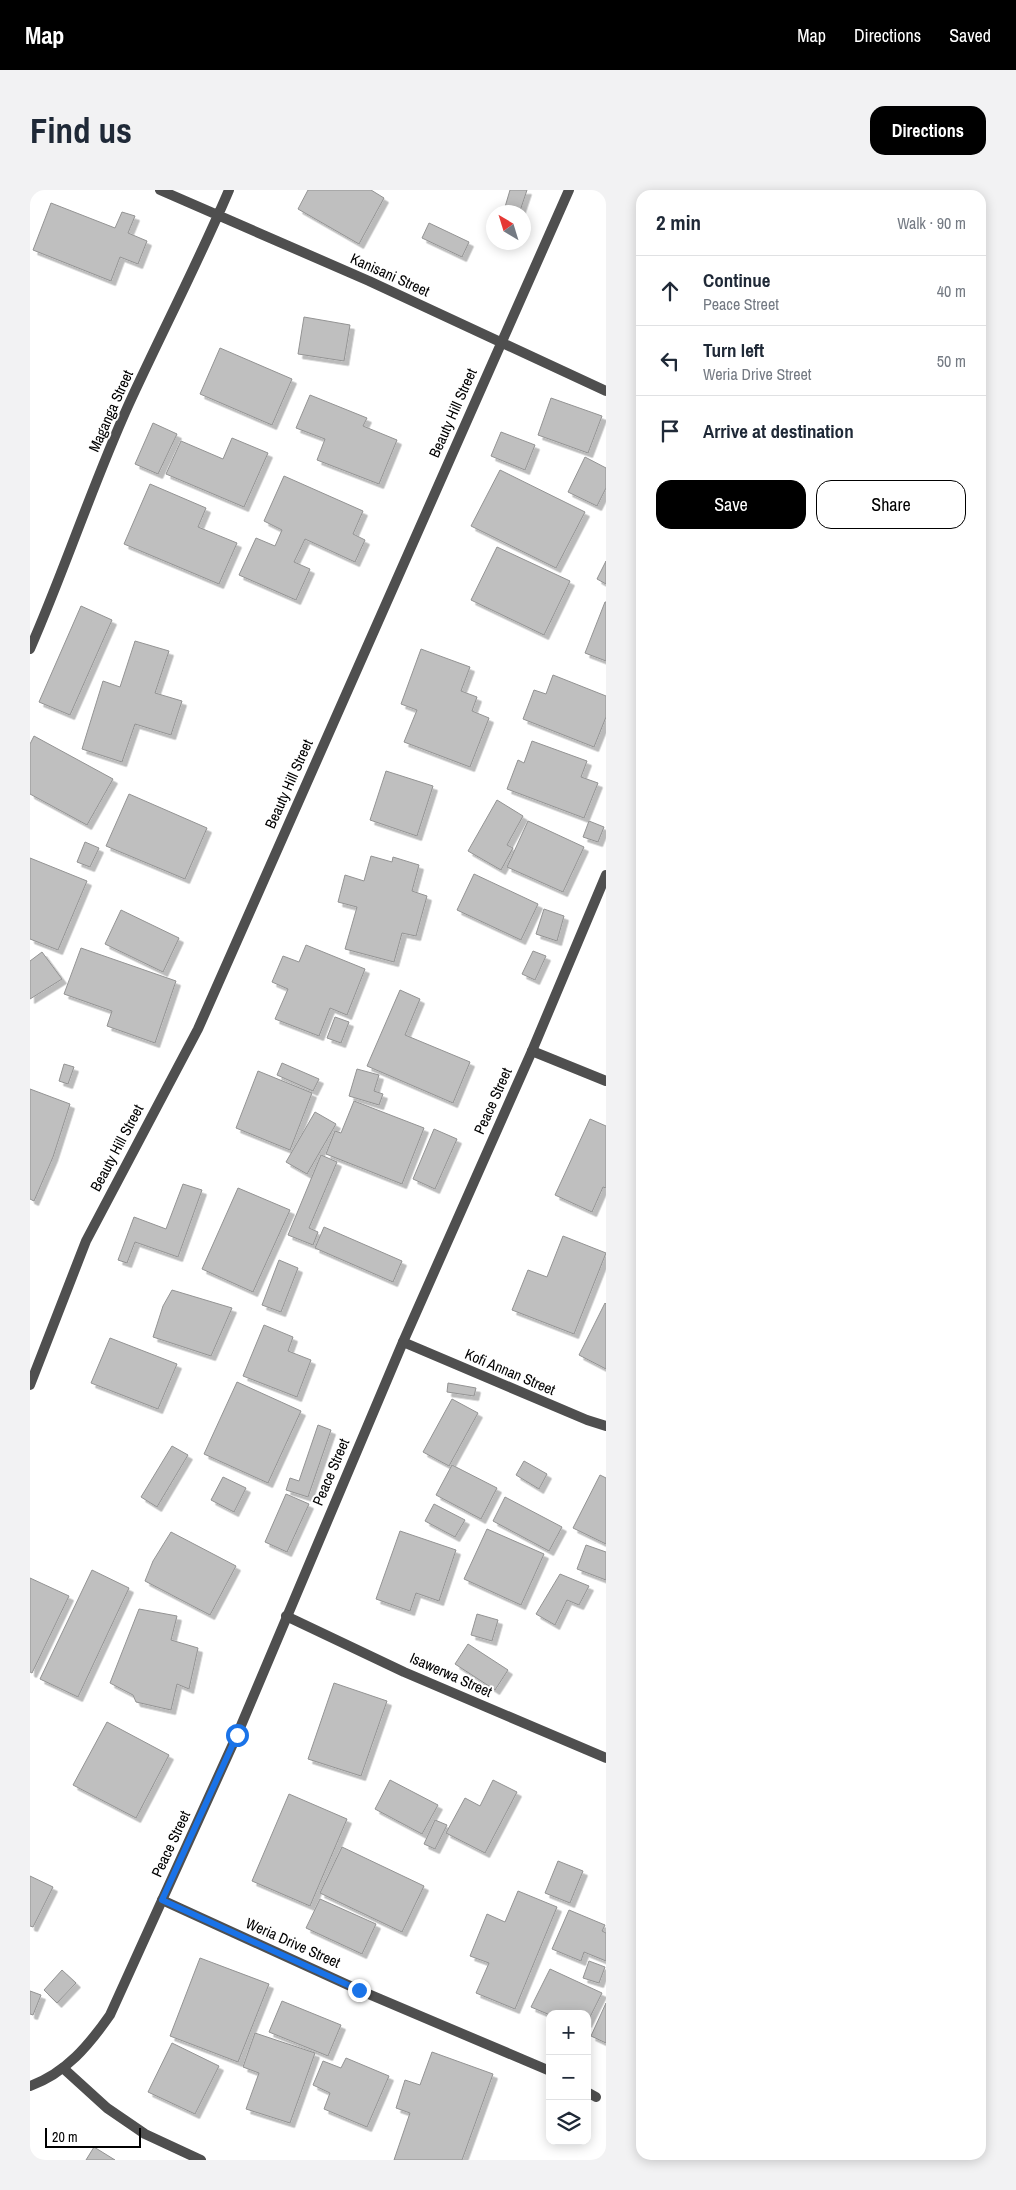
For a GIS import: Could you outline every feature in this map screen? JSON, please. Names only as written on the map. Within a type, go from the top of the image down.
[{"type":"street","name":"Kanisani Street","points":[[160,190],[606,391]]},
{"type":"street","name":"Maganga Street","points":[[30,649],[58,587],[88,503],[128,407],[229,190]]},
{"type":"street","name":"Beauty Hill Street","points":[[30,1385],[86,1240],[198,1029],[568,190]]},
{"type":"street","name":"Peace Street","points":[[30,2086],[64,2068],[89,2045],[110,2015],[237,1735],[403,1342],[532,1051],[606,875]]},
{"type":"street","points":[[532,1051],[606,1081]]},
{"type":"street","name":"Kofi Annan Street","points":[[403,1342],[586,1420],[606,1426]]},
{"type":"street","name":"Isawerwa Street","points":[[286,1616],[404,1672],[606,1758]]},
{"type":"street","name":"Weria Drive Street","points":[[162,1900],[359,1990],[546,2069]]},
{"type":"street","points":[[64,2068],[107,2108],[145,2134],[201,2160]]},
{"type":"building","points":[[308,190],[371,190],[384,198],[359,244],[298,209]]},
{"type":"building","points":[[510,190],[527,190],[522,205],[506,205]]},
{"type":"building","points":[[51,203],[115,228],[122,212],[135,216],[128,233],[147,241],[138,264],[120,257],[111,281],[33,250]]},
{"type":"building","points":[[429,223],[469,242],[462,257],[422,238]]},
{"type":"building","points":[[304,317],[350,325],[344,361],[298,354]]},
{"type":"building","points":[[220,348],[292,379],[272,425],[200,394]]},
{"type":"building","points":[[310,395],[367,418],[363,426],[397,440],[379,484],[317,460],[325,439],[296,428]]},
{"type":"building","points":[[551,398],[602,416],[588,453],[538,435]]},
{"type":"building","points":[[153,423],[177,434],[158,474],[135,464]]},
{"type":"building","points":[[501,432],[535,445],[525,470],[491,456]]},
{"type":"building","points":[[232,438],[268,453],[244,507],[166,474],[181,441],[223,459]]},
{"type":"building","points":[[585,457],[606,468],[606,488],[597,506],[568,492]]},
{"type":"building","points":[[500,470],[585,512],[556,568],[471,526]]},
{"type":"building","points":[[284,476],[363,511],[353,534],[365,540],[355,562],[305,539],[294,562],[310,569],[296,600],[239,575],[256,538],[275,546],[282,530],[264,521]]},
{"type":"building","points":[[150,484],[206,508],[198,527],[237,543],[219,584],[124,544]]},
{"type":"building","points":[[497,547],[570,581],[544,635],[471,600]]},
{"type":"building","points":[[606,561],[606,584],[597,579]]},
{"type":"building","points":[[606,602],[606,661],[585,653]]},
{"type":"building","points":[[81,606],[112,620],[70,715],[39,702]]},
{"type":"building","points":[[135,641],[169,651],[155,693],[182,701],[171,735],[135,724],[122,762],[82,749],[103,681],[120,687]]},
{"type":"building","points":[[421,649],[470,667],[461,691],[477,697],[472,711],[489,718],[470,767],[404,742],[417,710],[401,704]]},
{"type":"building","points":[[553,675],[606,696],[606,717],[594,747],[523,719],[534,690],[546,694]]},
{"type":"building","points":[[34,736],[113,779],[87,825],[30,794],[30,744]]},
{"type":"building","points":[[532,741],[587,761],[581,777],[598,783],[584,818],[507,789],[518,760],[524,763]]},
{"type":"building","points":[[386,771],[433,786],[417,836],[370,820]]},
{"type":"building","points":[[129,794],[207,828],[185,879],[106,846]]},
{"type":"building","points":[[497,800],[523,816],[507,845],[513,848],[501,870],[468,851]]},
{"type":"building","points":[[528,821],[584,847],[563,892],[507,867]]},
{"type":"building","points":[[589,821],[604,827],[598,842],[583,837]]},
{"type":"building","points":[[85,842],[99,848],[90,867],[77,862]]},
{"type":"building","points":[[371,856],[392,862],[393,857],[419,865],[412,891],[427,896],[416,936],[402,933],[394,962],[345,949],[357,907],[338,902],[345,875],[364,881]]},
{"type":"building","points":[[30,858],[87,881],[58,950],[30,939]]},
{"type":"building","points":[[474,874],[538,904],[521,940],[457,910]]},
{"type":"building","points":[[544,909],[564,916],[557,941],[536,934]]},
{"type":"building","points":[[121,910],[179,938],[163,972],[105,944]]},
{"type":"building","points":[[306,945],[365,969],[347,1015],[330,1008],[319,1036],[275,1019],[288,989],[272,982],[283,956],[299,962]]},
{"type":"building","points":[[81,948],[176,981],[155,1043],[107,1026],[112,1011],[64,994]]},
{"type":"building","points":[[533,951],[546,956],[535,980],[522,974]]},
{"type":"building","points":[[42,952],[62,979],[30,999],[30,961]]},
{"type":"building","points":[[400,990],[420,999],[405,1035],[470,1062],[453,1103],[367,1066]]},
{"type":"building","points":[[335,1017],[349,1022],[341,1043],[327,1038]]},
{"type":"building","points":[[282,1063],[319,1079],[313,1091],[277,1075]]},
{"type":"building","points":[[64,1064],[74,1067],[68,1084],[59,1081]]},
{"type":"building","points":[[357,1069],[379,1075],[374,1091],[383,1094],[379,1105],[349,1096]]},
{"type":"building","points":[[258,1071],[312,1093],[290,1150],[236,1128]]},
{"type":"building","points":[[30,1089],[70,1104],[53,1157],[34,1201],[30,1199]]},
{"type":"building","points":[[354,1101],[424,1128],[402,1184],[326,1154],[335,1131],[341,1133]]},
{"type":"building","points":[[315,1112],[336,1124],[307,1174],[286,1162]]},
{"type":"building","points":[[590,1119],[606,1126],[606,1188],[603,1187],[592,1212],[555,1195]]},
{"type":"building","points":[[434,1129],[457,1139],[435,1189],[413,1179]]},
{"type":"building","points":[[321,1155],[337,1162],[309,1228],[318,1232],[313,1245],[288,1235]]},
{"type":"building","points":[[183,1184],[202,1190],[178,1257],[135,1242],[127,1263],[118,1260],[134,1217],[166,1229]]},
{"type":"building","points":[[238,1188],[290,1210],[253,1292],[202,1269]]},
{"type":"building","points":[[324,1227],[402,1261],[393,1282],[315,1248]]},
{"type":"building","points":[[563,1236],[606,1253],[574,1334],[512,1310],[528,1270],[547,1277]]},
{"type":"building","points":[[279,1260],[298,1268],[281,1312],[262,1305]]},
{"type":"building","points":[[172,1290],[232,1308],[211,1356],[153,1337],[163,1306]]},
{"type":"building","points":[[606,1304],[606,1369],[579,1355]]},
{"type":"building","points":[[264,1325],[293,1337],[288,1351],[311,1360],[297,1397],[243,1376]]},
{"type":"building","points":[[110,1338],[177,1364],[158,1409],[91,1383]]},
{"type":"building","points":[[237,1382],[301,1411],[268,1483],[204,1454]]},
{"type":"building","points":[[448,1383],[476,1388],[474,1396],[447,1392]]},
{"type":"building","points":[[452,1399],[478,1413],[449,1466],[423,1452]]},
{"type":"building","points":[[318,1425],[331,1430],[308,1497],[286,1490],[290,1478],[299,1481]]},
{"type":"building","points":[[172,1446],[188,1455],[157,1507],[141,1497]]},
{"type":"building","points":[[524,1461],[547,1474],[539,1489],[516,1475]]},
{"type":"building","points":[[452,1465],[497,1488],[481,1519],[436,1495]]},
{"type":"building","points":[[600,1475],[606,1478],[606,1544],[573,1528]]},
{"type":"building","points":[[223,1477],[246,1488],[234,1512],[211,1500]]},
{"type":"building","points":[[286,1494],[309,1504],[287,1552],[265,1542]]},
{"type":"building","points":[[505,1497],[562,1527],[549,1551],[493,1521]]},
{"type":"building","points":[[434,1504],[465,1520],[455,1537],[425,1521]]},
{"type":"building","points":[[487,1529],[544,1554],[521,1605],[464,1579]]},
{"type":"building","points":[[400,1531],[456,1550],[439,1601],[416,1593],[410,1611],[376,1599]]},
{"type":"building","points":[[171,1532],[236,1566],[210,1615],[145,1581],[153,1561]]},
{"type":"building","points":[[586,1545],[606,1552],[606,1580],[577,1569]]},
{"type":"building","points":[[92,1570],[129,1588],[78,1697],[40,1679]]},
{"type":"building","points":[[560,1574],[589,1586],[579,1605],[567,1600],[555,1625],[536,1614]]},
{"type":"building","points":[[30,1578],[69,1596],[32,1673],[30,1672]]},
{"type":"building","points":[[139,1609],[177,1616],[171,1640],[198,1648],[189,1689],[177,1684],[171,1710],[136,1702],[133,1695],[110,1683]]},
{"type":"building","points":[[477,1614],[498,1620],[492,1641],[471,1635]]},
{"type":"building","points":[[468,1644],[508,1670],[495,1690],[455,1664]]},
{"type":"building","points":[[334,1683],[387,1701],[361,1776],[308,1759]]},
{"type":"building","points":[[107,1722],[169,1755],[136,1818],[73,1785]]},
{"type":"building","points":[[390,1780],[438,1805],[422,1834],[375,1809]]},
{"type":"building","points":[[493,1780],[517,1792],[485,1853],[446,1833],[465,1798],[480,1806]]},
{"type":"building","points":[[289,1794],[347,1819],[310,1906],[252,1881]]},
{"type":"building","points":[[435,1820],[447,1825],[435,1849],[424,1844]]},
{"type":"building","points":[[342,1847],[424,1886],[402,1932],[320,1893]]},
{"type":"building","points":[[558,1861],[583,1871],[570,1903],[545,1893]]},
{"type":"building","points":[[30,1876],[53,1887],[33,1927],[30,1926]]},
{"type":"building","points":[[518,1891],[557,1907],[515,2009],[476,1993],[489,1963],[470,1956],[487,1914],[505,1922]]},
{"type":"building","points":[[320,1899],[376,1924],[362,1954],[306,1928]]},
{"type":"building","points":[[569,1910],[605,1925],[602,1931],[606,1933],[606,1961],[584,1952],[581,1961],[552,1949]]},
{"type":"building","points":[[200,1958],[269,1984],[238,2062],[170,2036]]},
{"type":"building","points":[[589,1961],[605,1967],[599,1983],[583,1978]]},
{"type":"building","points":[[550,1969],[602,1993],[591,2015],[591,2010],[546,2010],[546,2013],[531,2007]]},
{"type":"building","points":[[62,1970],[76,1983],[57,2003],[44,1990]]},
{"type":"building","points":[[30,1991],[41,1995],[33,2015],[30,2014]]},
{"type":"building","points":[[282,2001],[341,2025],[328,2056],[269,2032]]},
{"type":"building","points":[[606,2003],[606,2043],[591,2036]]},
{"type":"building","points":[[255,2033],[315,2053],[290,2123],[246,2109],[259,2073],[243,2067]]},
{"type":"building","points":[[172,2043],[219,2066],[195,2114],[148,2092]]},
{"type":"building","points":[[432,2052],[493,2074],[462,2160],[394,2160],[410,2113],[396,2108],[405,2080],[420,2085]]},
{"type":"building","points":[[346,2058],[389,2076],[367,2127],[324,2109],[330,2093],[313,2085],[323,2061],[341,2068]]},
{"type":"building","points":[[94,2147],[115,2160],[86,2160]]},
{"type":"route","points":[[237,1735],[162,1900],[359,1990]]}]
